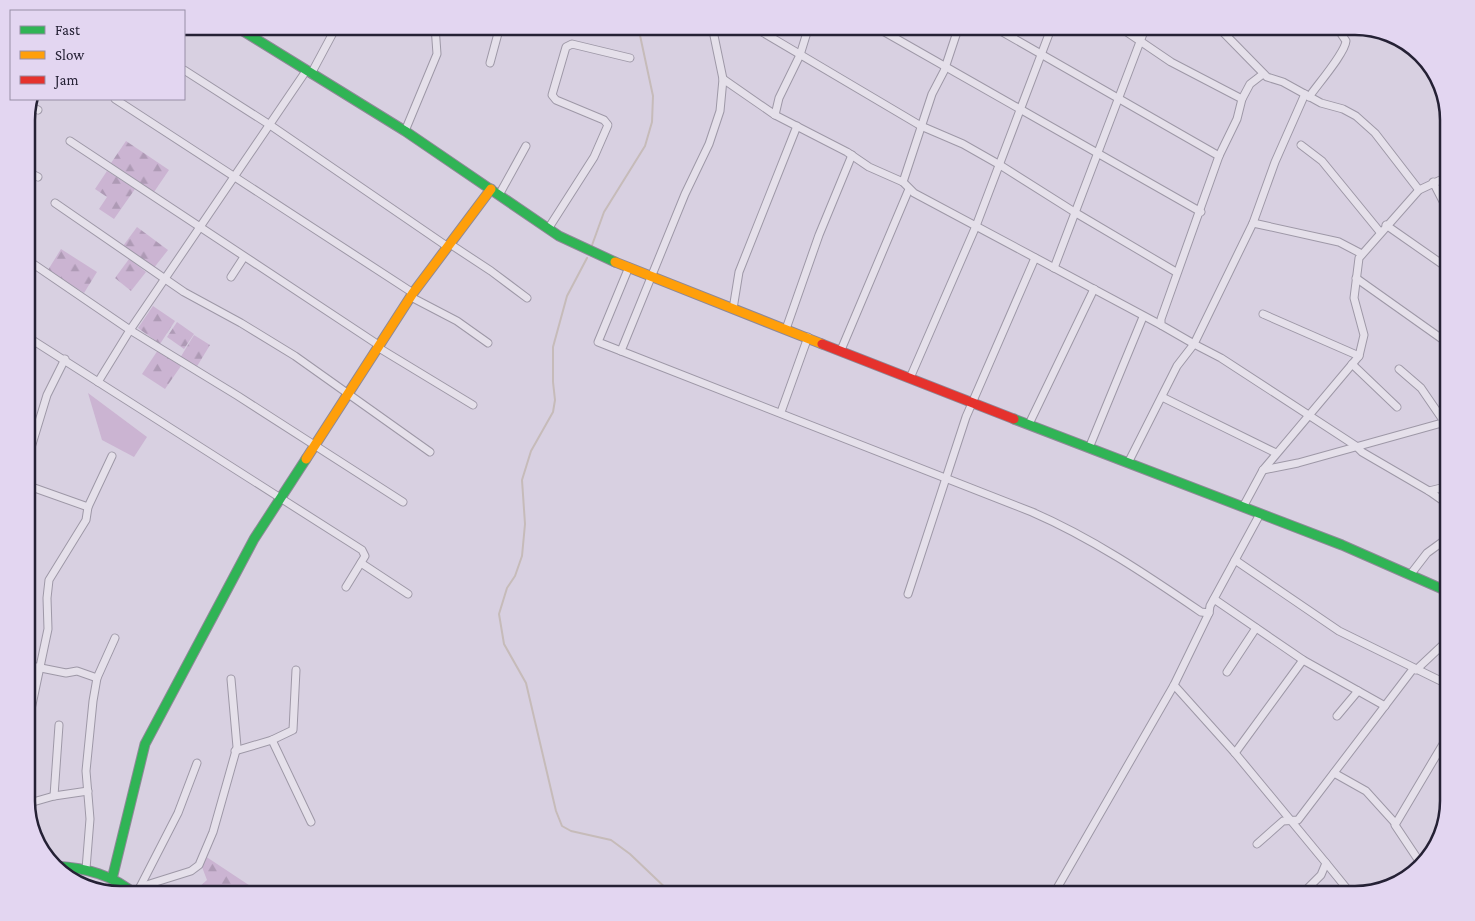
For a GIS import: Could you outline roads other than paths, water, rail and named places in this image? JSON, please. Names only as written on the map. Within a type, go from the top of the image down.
[{"type":"street","points":[[250,35],[405,131],[548,229],[594,254],[1342,545],[1440,588]]},
{"type":"street","points":[[98,382],[130,330],[202,228],[270,125],[309,73],[332,35]]},
{"type":"street","points":[[405,131],[437,54],[436,35]]},
{"type":"street","points":[[490,63],[498,35]]},
{"type":"street","points":[[621,351],[685,194],[709,144],[720,111],[723,79],[714,35]]},
{"type":"street","points":[[767,35],[921,126],[963,144],[1000,165],[1076,213],[1176,272]]},
{"type":"street","points":[[774,115],[780,95],[800,55],[806,35]]},
{"type":"street","points":[[890,35],[1201,212]]},
{"type":"street","points":[[903,182],[921,126],[956,35]]},
{"type":"street","points":[[1008,35],[1219,156]]},
{"type":"street","points":[[910,378],[976,226],[1049,35]]},
{"type":"street","points":[[1131,35],[1171,62],[1242,99]]},
{"type":"street","points":[[1054,268],[1142,35]]},
{"type":"street","points":[[1226,35],[1263,74],[1321,104],[1343,109],[1356,116],[1375,133],[1418,190]]},
{"type":"street","points":[[1128,463],[1177,366],[1194,344],[1253,223],[1280,151],[1307,96],[1345,48],[1346,41],[1342,35]]},
{"type":"street","points":[[548,229],[594,157],[608,125],[604,120],[556,100],[552,95],[566,47],[572,44],[630,58]]},
{"type":"street","points":[[185,71],[270,125],[449,246],[491,271],[526,298]]},
{"type":"street","points":[[1161,325],[1176,272],[1201,212],[1219,156],[1237,118],[1242,99],[1250,84],[1263,74]]},
{"type":"street","points":[[723,79],[774,115],[852,155],[869,167],[903,182],[909,189],[1221,358],[1307,416],[1356,446],[1362,452],[1440,499]]},
{"type":"street","points":[[117,100],[488,343]]},
{"type":"street","points":[[733,309],[739,272],[797,126]]},
{"type":"street","points":[[70,141],[379,347],[473,405]]},
{"type":"street","points":[[1301,145],[1322,161],[1380,232]]},
{"type":"street","points":[[500,195],[526,146]]},
{"type":"street","points":[[786,329],[819,235],[852,155]]},
{"type":"street","points":[[1243,507],[1263,470],[1276,453],[1359,356],[1364,335],[1354,298],[1356,278],[1362,254],[1418,190],[1440,179]]},
{"type":"street","points":[[1433,182],[1440,196]]},
{"type":"street","points":[[841,350],[909,189]]},
{"type":"street","points":[[112,879],[145,744],[254,539],[412,295],[491,190]]},
{"type":"street","points":[[55,203],[184,292],[241,323],[295,356],[347,396],[430,452]]},
{"type":"street","points":[[1253,223],[1339,242],[1362,254]]},
{"type":"street","points":[[1386,225],[1440,263]]},
{"type":"street","points":[[231,277],[244,257]]},
{"type":"street","points":[[908,594],[945,476],[972,402],[1035,258]]},
{"type":"street","points":[[35,266],[130,330],[403,502]]},
{"type":"street","points":[[629,267],[598,342],[945,476],[1063,526],[1201,612],[1209,614]]},
{"type":"street","points":[[1356,278],[1440,338]]},
{"type":"street","points":[[1029,424],[1094,289]]},
{"type":"street","points":[[180,300],[184,292]]},
{"type":"street","points":[[1263,314],[1359,356]]},
{"type":"street","points":[[1089,448],[1143,317]]},
{"type":"street","points":[[782,412],[808,337]]},
{"type":"street","points":[[35,342],[362,550],[365,556],[346,587]]},
{"type":"street","points":[[35,434],[47,395],[65,360]]},
{"type":"street","points":[[1352,364],[1397,407]]},
{"type":"street","points":[[1399,368],[1421,388],[1440,413]]},
{"type":"street","points":[[1162,397],[1276,453]]},
{"type":"street","points":[[1263,470],[1440,424]]},
{"type":"street","points":[[35,687],[48,623],[47,598],[49,580],[86,520],[88,507],[112,456]]},
{"type":"street","points":[[35,488],[88,507]]},
{"type":"street","points":[[1429,491],[1440,488]]},
{"type":"street","points":[[1058,886],[1174,685],[1209,614],[1214,599],[1260,514]]},
{"type":"street","points":[[1410,575],[1427,553],[1440,543]]},
{"type":"street","points":[[1235,560],[1339,631],[1414,670],[1440,681]]},
{"type":"street","points":[[361,563],[408,594]]},
{"type":"street","points":[[1214,599],[1303,660],[1385,706]]},
{"type":"street","points":[[1227,672],[1256,628]]},
{"type":"street","points":[[86,869],[90,819],[86,771],[97,678],[115,638]]},
{"type":"street","points":[[1257,844],[1283,821],[1298,820],[1414,670],[1440,647]]},
{"type":"street","points":[[1235,753],[1303,660]]},
{"type":"street","points":[[35,666],[66,673],[77,671],[97,678]]},
{"type":"street","points":[[235,751],[272,740],[293,730],[296,670]]},
{"type":"street","points":[[152,886],[192,871],[199,864],[213,832],[237,744],[232,679]]},
{"type":"street","points":[[1174,685],[1235,753],[1345,886]]},
{"type":"street","points":[[1337,716],[1358,691]]},
{"type":"street","points":[[54,796],[59,726]]},
{"type":"street","points":[[272,740],[311,822]]},
{"type":"street","points":[[1395,823],[1440,749]]},
{"type":"street","points":[[141,886],[178,813],[197,763]]},
{"type":"street","points":[[1334,773],[1366,791],[1395,823],[1396,830],[1417,859]]},
{"type":"street","points":[[35,801],[54,796],[88,791]]},
{"type":"street","points":[[1310,886],[1321,874],[1326,863]]},
{"type":"street","points":[[67,867],[86,869],[127,886]]},
{"type":"waterway","points":[[591,248],[604,212],[645,146],[652,122],[653,96],[640,35]]},
{"type":"waterway","points":[[587,258],[567,296],[553,347],[555,400],[553,412],[531,451],[522,480],[525,524],[522,556],[515,576],[507,588],[499,614],[504,644],[526,683],[556,811],[562,826],[571,831],[611,840],[630,854],[664,886]]}]
